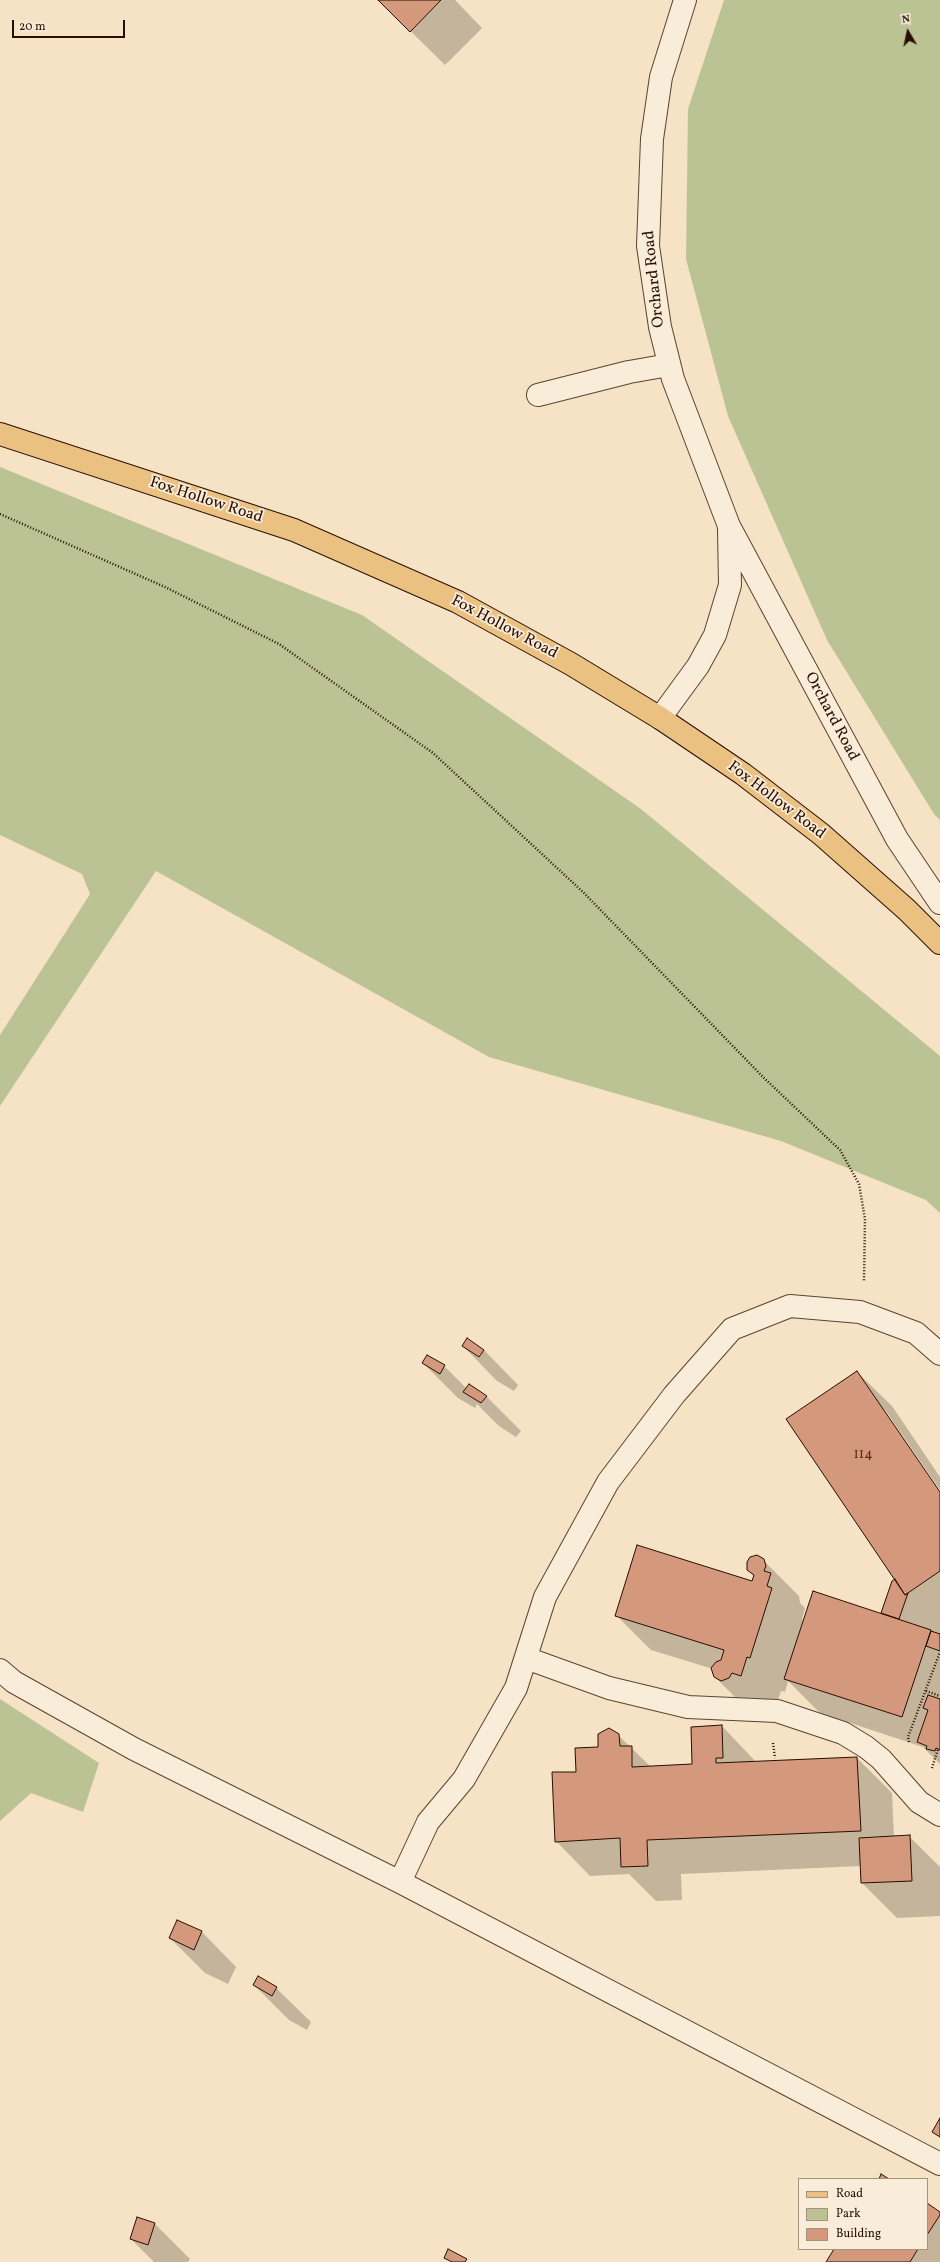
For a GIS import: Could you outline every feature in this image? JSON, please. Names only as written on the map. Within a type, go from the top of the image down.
[{"type":"main road","name":"Fox Hollow Road","points":[[0,434],[294,530],[458,602],[571,664],[660,718],[743,774],[821,834],[907,910],[940,943]]},
{"type":"street","name":"Orchard Road","points":[[685,0],[661,77],[652,139],[648,246],[660,327],[669,365],[729,526],[894,833],[940,903]]},
{"type":"street","points":[[538,395],[629,372],[669,365]]},
{"type":"street","name":"Orchard Road","points":[[660,718],[698,666],[715,634],[730,585],[729,526]]},
{"type":"street","points":[[400,1882],[428,1822],[464,1779],[516,1688],[545,1597],[608,1482],[674,1395],[732,1329],[790,1306],[860,1312],[916,1333],[940,1354]]},
{"type":"street","points":[[526,1658],[609,1688],[688,1708],[777,1711],[843,1733],[866,1747],[881,1760],[919,1802],[940,1815]]},
{"type":"street","points":[[0,1670],[14,1682],[134,1749],[400,1882],[940,2164]]},
{"type":"path","points":[[0,514],[165,587],[279,644],[433,753],[583,892],[763,1077],[840,1150],[859,1184],[865,1219],[866,1264],[860,1312]]},
{"type":"path","points":[[909,1744],[908,1737],[940,1652]]},
{"type":"path","points":[[926,1691],[940,1696]]},
{"type":"path","points":[[933,1764],[938,1749]]},
{"type":"green space","points":[[724,0],[940,0],[940,820],[934,814],[827,640],[728,416],[686,259],[688,109]]},
{"type":"green space","points":[[0,467],[362,615],[641,809],[940,1056],[940,1213],[926,1200],[781,1141],[489,1057],[156,871],[0,1106],[0,1035],[90,894],[82,874],[0,835]]},
{"type":"green space","points":[[0,1699],[99,1763],[83,1812],[31,1793],[0,1821]]},
{"type":"building","points":[[378,0],[441,0],[410,32]]},
{"type":"building","points":[[467,1338],[484,1350],[479,1357],[462,1346]]},
{"type":"building","points":[[427,1355],[445,1365],[440,1374],[422,1363]]},
{"type":"building","points":[[857,1371],[940,1492],[940,1571],[905,1595],[786,1419]]},
{"type":"building","points":[[469,1384],[487,1396],[481,1403],[463,1392]]},
{"type":"building","points":[[637,1545],[752,1581],[754,1575],[747,1570],[747,1562],[750,1557],[757,1555],[764,1559],[766,1566],[764,1571],[771,1573],[767,1586],[772,1588],[750,1658],[747,1657],[741,1676],[732,1673],[729,1678],[721,1681],[714,1677],[711,1668],[716,1662],[721,1660],[724,1650],[615,1616]]},
{"type":"building","points":[[895,1579],[905,1595],[908,1593],[899,1619],[881,1613],[892,1581]]},
{"type":"building","points":[[813,1591],[931,1630],[902,1717],[784,1679]]},
{"type":"building","points":[[931,1631],[940,1634],[940,1651],[926,1646]]},
{"type":"building","points":[[928,1695],[940,1699],[940,1750],[936,1748],[935,1751],[926,1749],[927,1746],[917,1742],[928,1710],[923,1708]]},
{"type":"building","points":[[722,1725],[723,1758],[716,1758],[716,1763],[857,1757],[861,1831],[647,1840],[648,1866],[621,1867],[620,1838],[555,1842],[552,1772],[576,1772],[575,1748],[598,1747],[598,1734],[609,1728],[619,1734],[620,1746],[632,1746],[632,1767],[692,1764],[691,1727]]},
{"type":"building","points":[[910,1835],[912,1881],[861,1883],[859,1838]]},
{"type":"building","points":[[177,1920],[202,1931],[194,1950],[169,1938]]},
{"type":"building","points":[[258,1976],[277,1987],[272,1996],[253,1985]]},
{"type":"building","points":[[940,2118],[940,2137],[932,2132]]},
{"type":"building","points":[[881,2174],[887,2178],[879,2178]]},
{"type":"building","points":[[928,2204],[940,2212],[940,2215],[928,2233]]},
{"type":"building","points":[[137,2217],[155,2223],[148,2245],[130,2239]]},
{"type":"building","points":[[448,2249],[467,2259],[465,2262],[452,2262],[444,2258]]},
{"type":"building","points":[[833,2250],[917,2250],[910,2262],[826,2262]]}]
